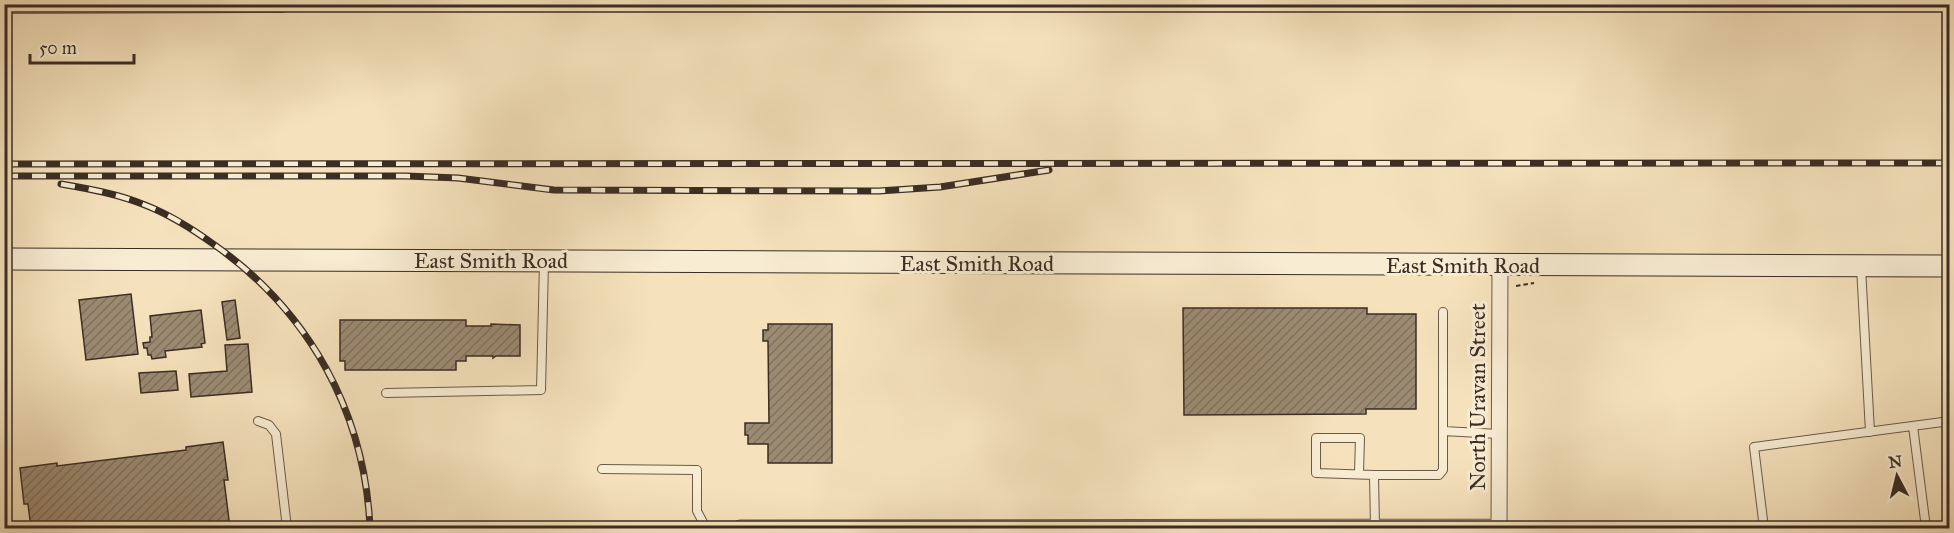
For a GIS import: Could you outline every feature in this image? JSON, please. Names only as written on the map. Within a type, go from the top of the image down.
[{"type":"street","name":"East Smith Road","points":[[4,259],[1950,266]]},
{"type":"street","name":"North Uravan Street","points":[[1499,527],[1500,265]]},
{"type":"street","points":[[740,528],[1499,527]]},
{"type":"lane","points":[[4,9],[282,8],[282,4]]},
{"type":"lane","points":[[386,393],[542,390],[543,260]]},
{"type":"lane","points":[[1861,266],[1870,432]]},
{"type":"lane","points":[[1359,473],[1360,438],[1316,438],[1316,473],[1439,475],[1443,470],[1443,312]]},
{"type":"lane","points":[[258,421],[269,425],[276,434],[287,528]]},
{"type":"lane","points":[[1764,528],[1754,447],[1950,422]]},
{"type":"lane","points":[[1913,426],[1926,528]]},
{"type":"lane","points":[[1443,431],[1499,434]]},
{"type":"lane","points":[[602,469],[697,470],[698,511],[706,528]]},
{"type":"lane","points":[[1374,475],[1375,527]]},
{"type":"building","points":[[131,294],[138,354],[86,360],[79,300]]},
{"type":"building","points":[[235,300],[240,338],[227,340],[222,302]]},
{"type":"building","points":[[1183,308],[1367,308],[1367,314],[1416,314],[1416,409],[1366,409],[1366,414],[1184,415]]},
{"type":"building","points":[[201,310],[205,343],[201,344],[202,347],[165,351],[166,357],[152,359],[151,355],[148,355],[143,343],[150,342],[150,337],[152,337],[150,316]]},
{"type":"building","points":[[340,320],[466,320],[466,326],[520,325],[520,356],[493,358],[493,356],[466,356],[466,361],[456,361],[456,370],[345,370],[345,361],[340,361]]},
{"type":"building","points":[[768,324],[832,324],[832,463],[768,463],[768,444],[748,444],[745,423],[769,423],[768,341],[763,341],[763,330],[768,330]]},
{"type":"building","points":[[248,344],[252,392],[191,397],[189,374],[227,371],[225,345]]},
{"type":"building","points":[[176,371],[178,390],[141,393],[139,373]]},
{"type":"building","points":[[223,442],[228,480],[224,480],[230,528],[31,528],[28,504],[24,504],[20,468],[57,463],[57,466],[186,450],[186,447]]},
{"type":"railway","points":[[4,164],[1950,163]]},
{"type":"railway","points":[[4,176],[406,176],[458,178],[554,190],[879,191],[940,187],[1049,170]]},
{"type":"railway","points":[[61,184],[125,198],[173,218],[216,246],[279,302],[305,334],[344,406],[357,445],[366,486],[370,528]]}]
